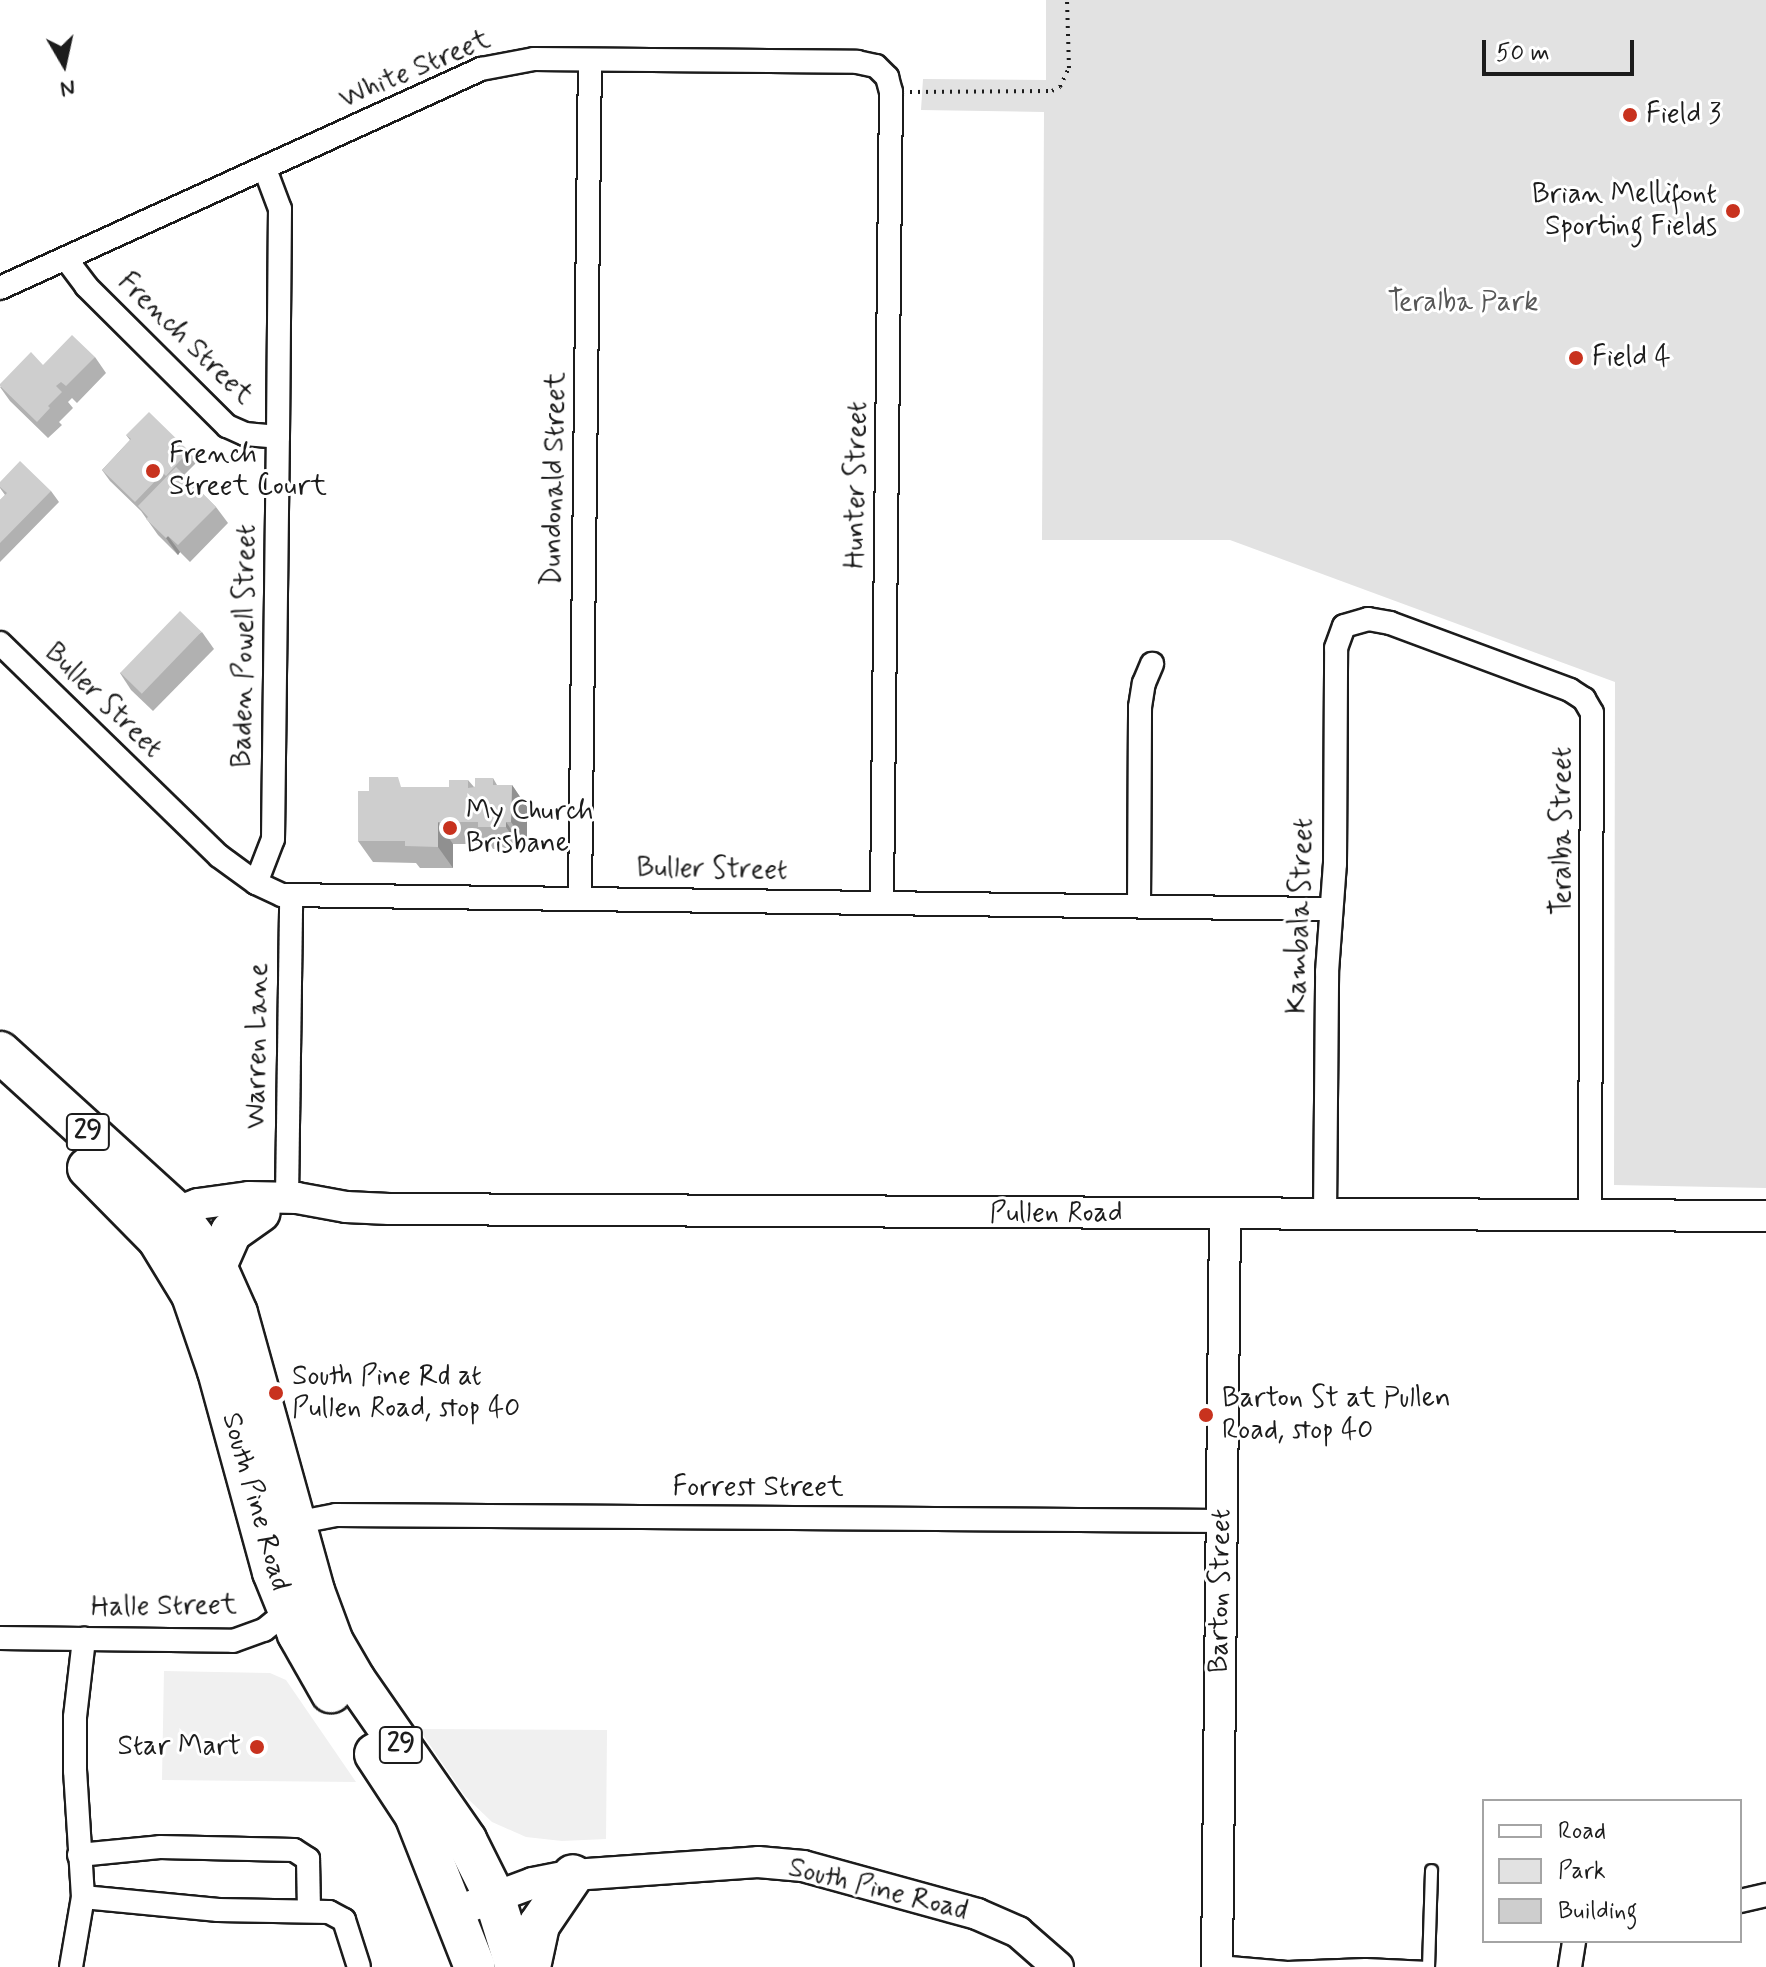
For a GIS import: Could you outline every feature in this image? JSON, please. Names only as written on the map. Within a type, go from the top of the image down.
[{"type":"highway","name":"South Pine Road","points":[[0,1052],[167,1225],[183,1277],[202,1318],[264,1543],[300,1601],[452,1817],[494,1896]]},
{"type":"highway","name":"South Pine Road","points":[[0,1086],[216,1266],[237,1313],[295,1523],[300,1601],[326,1684],[415,1815],[455,1912]]},
{"type":"highway","points":[[216,1266],[231,1232],[273,1205]]},
{"type":"highway","points":[[530,1967],[539,1925],[573,1875]]},
{"type":"highway","points":[[494,1896],[516,1967]]},
{"type":"highway","points":[[455,1912],[475,1967]]},
{"type":"street","name":"White Street","points":[[0,288],[481,69],[534,59],[857,62],[876,66],[887,82]]},
{"type":"street","name":"Dundonald Street","points":[[580,898],[590,60]]},
{"type":"street","name":"Hunter Street","points":[[882,902],[887,82]]},
{"type":"street","name":"Baden Powell Street","points":[[256,883],[273,839],[280,209],[265,169]]},
{"type":"street","name":"French Street","points":[[66,259],[86,286],[227,426],[245,434],[278,437]]},
{"type":"street","name":"Teralba Street","points":[[1349,623],[1361,619],[1380,621],[1420,634],[1570,690],[1584,699],[1592,713],[1590,1216]]},
{"type":"street","name":"Kambala Street","points":[[1325,1215],[1330,909],[1335,864],[1336,648],[1340,632],[1349,623]]},
{"type":"street","name":"Buller Street","points":[[0,643],[201,839],[256,883],[291,896],[1330,909]]},
{"type":"street","points":[[1139,906],[1140,707],[1144,683],[1152,664]]},
{"type":"street","name":"Warren Lane","points":[[273,1205],[291,896]]},
{"type":"street","name":"Pullen Road","points":[[167,1225],[273,1205],[1225,1215],[1766,1216]]},
{"type":"street","name":"Barton Street","points":[[1217,1964],[1225,1215]]},
{"type":"street","name":"Forrest Street","points":[[295,1523],[336,1515],[1222,1521]]},
{"type":"street","name":"Halle Street","points":[[0,1638],[233,1641],[264,1630],[300,1601]]},
{"type":"street","points":[[71,1967],[83,1897],[75,1717],[84,1639]]},
{"type":"street","points":[[79,1855],[160,1847],[294,1850],[306,1855],[309,1863],[309,1911]]},
{"type":"street","name":"South Pine Road","points":[[455,1912],[494,1896],[573,1875],[720,1862],[803,1866],[977,1914],[1018,1932],[1058,1967]]},
{"type":"street","points":[[1742,1901],[1766,1895]]},
{"type":"street","points":[[83,1897],[207,1910],[329,1912],[344,1920],[359,1967]]},
{"type":"street","points":[[1570,1967],[1574,1943]]},
{"type":"lane","points":[[1217,1964],[1428,1967],[1431,1870]]},
{"type":"path","points":[[887,82],[1052,91],[1060,87],[1069,68],[1067,0]]},
{"type":"shaded area","points":[[164,1671],[270,1673],[286,1680],[356,1782],[162,1780]]},
{"type":"shaded area","points":[[419,1729],[607,1730],[606,1839],[562,1841],[526,1837],[492,1822],[465,1796]]},
{"type":"green space","name":"Teralba Park","points":[[1046,0],[1766,0],[1766,1188],[1614,1185],[1615,682],[1230,540],[1042,540],[1044,112],[921,110],[923,79],[1046,80]]},
{"type":"building","points":[[72,335],[95,357],[66,386],[61,382],[56,386],[62,392],[37,422],[0,384],[31,352],[43,365]]},
{"type":"building","name":"French Street Court","points":[[149,412],[189,451],[135,502],[102,470],[131,439],[126,435]]},
{"type":"building","points":[[20,461],[51,491],[0,543],[0,500],[7,493],[0,487],[0,482]]},
{"type":"building","points":[[176,467],[216,507],[178,545],[146,519],[148,517],[138,506]]},
{"type":"building","points":[[180,611],[202,632],[142,694],[120,673]]},
{"type":"building","points":[[369,777],[398,777],[401,787],[449,787],[449,780],[468,780],[468,788],[475,787],[475,778],[493,778],[493,785],[512,785],[511,822],[506,822],[506,827],[478,827],[478,822],[438,822],[438,847],[405,846],[405,841],[358,841],[358,791],[369,791]]},
{"type":"place","name":"Field 3","points":[[1630,115]]},
{"type":"place","name":"Brian Mellifont Sporting Fields","points":[[1733,211]]},
{"type":"place","name":"Field 4","points":[[1576,358]]},
{"type":"place","name":"French Street Court","points":[[153,471]]},
{"type":"place","name":"My Church Brisbane","points":[[450,828]]},
{"type":"place","name":"South Pine Rd at Pullen Road, stop 40","points":[[276,1393]]},
{"type":"place","name":"Barton St at Pullen Road, stop 40","points":[[1206,1415]]},
{"type":"place","name":"Star Mart","points":[[257,1747]]}]
